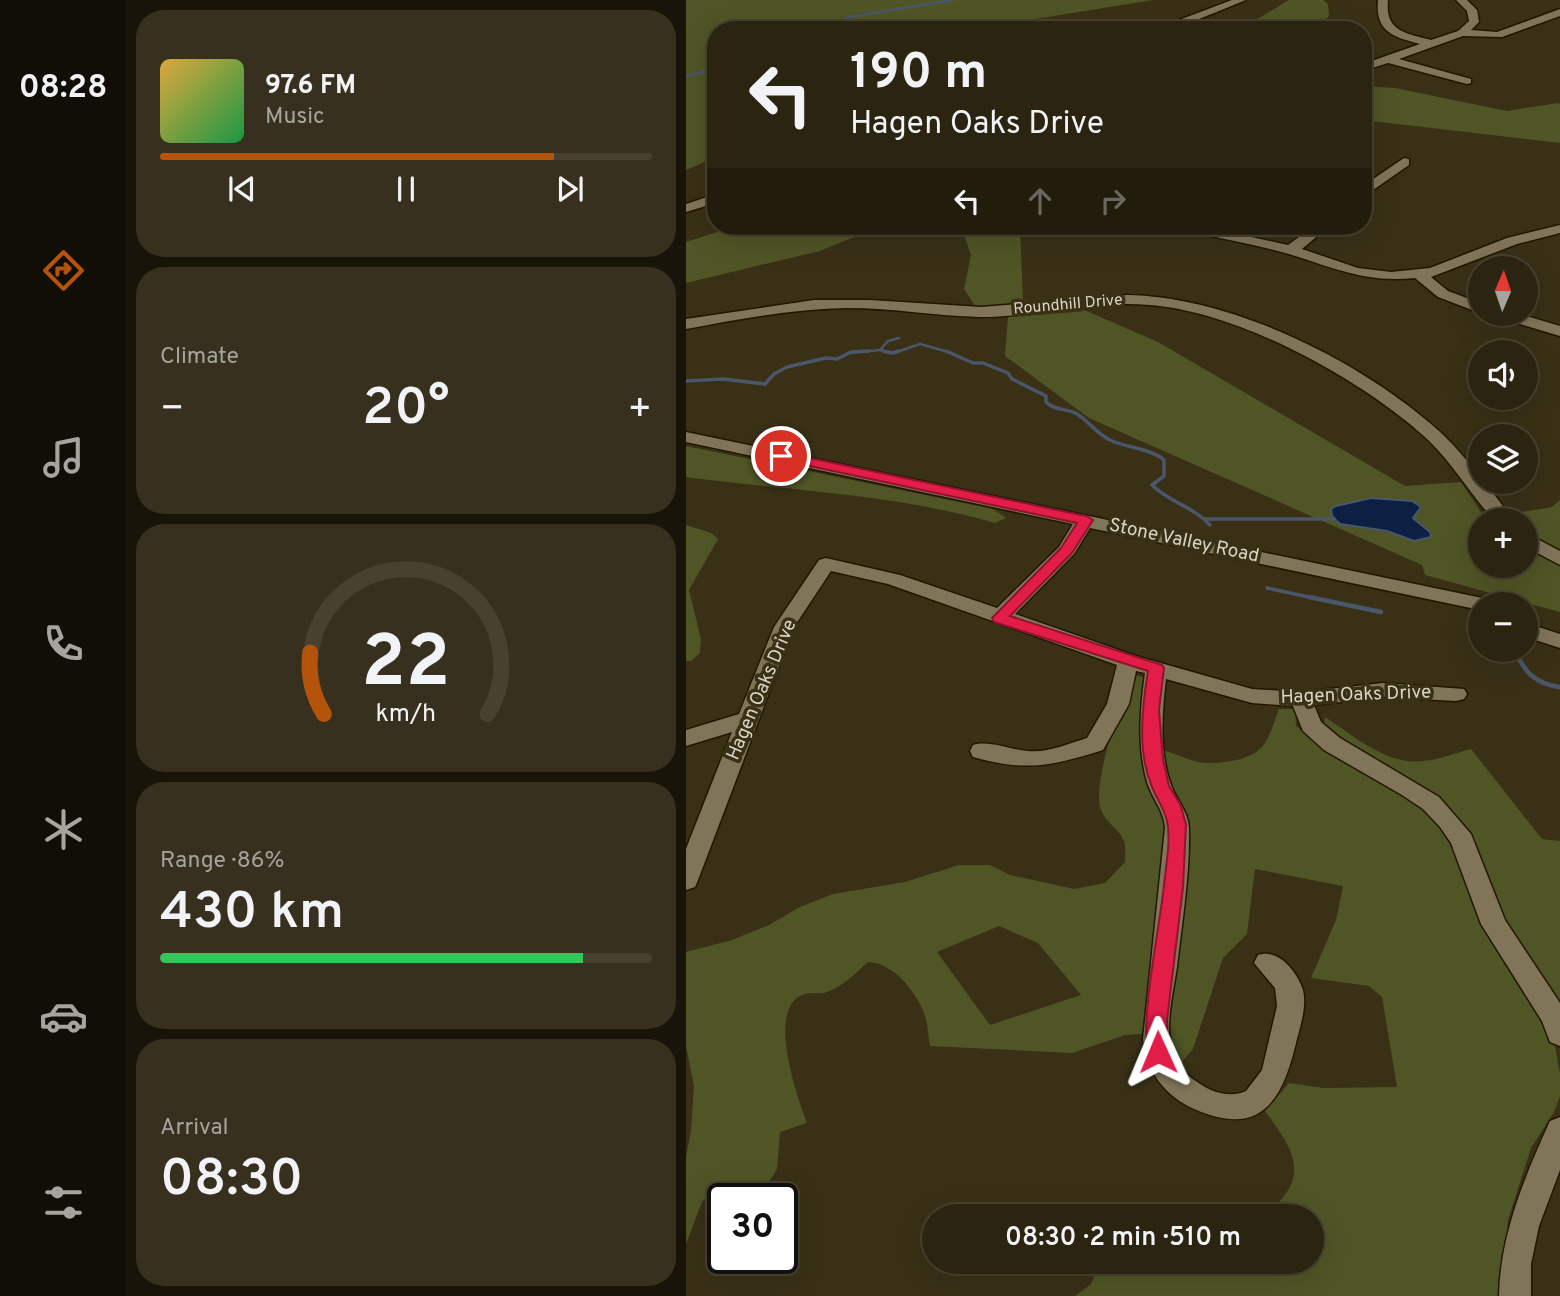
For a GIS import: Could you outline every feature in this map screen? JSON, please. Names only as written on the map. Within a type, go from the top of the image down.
[{"type":"street","points":[[1186,21],[1241,0]]},
{"type":"street","points":[[1383,0],[1382,15],[1385,24],[1398,32],[1432,44]]},
{"type":"street","points":[[1372,65],[1462,33],[1474,22],[1474,16],[1461,0]]},
{"type":"street","points":[[1462,33],[1498,35],[1560,12]]},
{"type":"street","points":[[1389,60],[1467,80]]},
{"type":"street","points":[[1372,187],[1404,162]]},
{"type":"street","points":[[686,208],[707,201]]},
{"type":"street","points":[[1224,235],[1291,250],[1368,274],[1419,274],[1432,272],[1512,241],[1560,229]]},
{"type":"street","points":[[1291,250],[1310,235]]},
{"type":"street","points":[[1419,274],[1443,294],[1468,303]]},
{"type":"street","name":"Roundhill Drive","points":[[686,324],[757,311],[834,304],[895,304],[983,312],[1112,299],[1153,300],[1186,305],[1216,314],[1288,344],[1369,386],[1435,436],[1494,508]]},
{"type":"street","points":[[1538,325],[1560,331]]},
{"type":"street","name":"Stone Valley Road","points":[[686,437],[1468,602]]},
{"type":"street","points":[[999,618],[1067,550],[1086,520]]},
{"type":"street","points":[[1538,546],[1560,559]]},
{"type":"street","name":"Hagen Oaks Drive","points":[[686,880],[784,627],[826,564],[892,579],[1128,661],[1252,696],[1301,699],[1383,690],[1456,694]]},
{"type":"street","name":"Stone Valley Road","points":[[1312,569],[1339,580],[1468,614]]},
{"type":"street","points":[[1538,619],[1560,625]]},
{"type":"street","points":[[1538,634],[1560,640]]},
{"type":"street","points":[[981,751],[1030,760],[1058,756],[1095,744],[1118,704],[1128,661]]},
{"type":"street","points":[[1156,668],[1150,710],[1154,759],[1160,786],[1171,804],[1177,824],[1173,887],[1157,1020],[1158,1052],[1169,1076],[1191,1095],[1216,1105],[1243,1107],[1258,1099],[1270,1084],[1280,1054],[1291,996],[1287,982],[1267,963]]},
{"type":"street","points":[[1301,699],[1311,726],[1332,744],[1410,789],[1431,803],[1448,821],[1462,840],[1494,924],[1554,1017],[1560,1034]]},
{"type":"street","points":[[686,738],[748,719]]},
{"type":"street","points":[[1515,1296],[1515,1264],[1524,1226],[1560,1130]]},
{"type":"green space","points":[[686,0],[1153,0],[1024,21],[707,21],[707,161],[686,170]]},
{"type":"green space","points":[[1289,0],[1323,0],[1328,4],[1329,16],[1324,21],[1254,21]]},
{"type":"green space","points":[[1372,87],[1395,88],[1507,111],[1558,103],[1560,143],[1372,121]]},
{"type":"green space","points":[[708,235],[859,235],[820,251],[686,283],[686,242]]},
{"type":"green space","points":[[964,235],[1020,235],[1023,300],[1082,309],[1158,342],[1405,486],[1461,482],[1478,508],[1468,508],[1468,578],[1538,578],[1538,509],[1552,507],[1560,500],[1560,612],[1538,606],[1538,592],[1487,592],[1425,575],[1422,565],[1089,418],[1005,356],[1008,317],[976,307],[964,289],[971,255]]},
{"type":"green space","points":[[686,446],[993,509],[1006,518],[995,523],[880,499],[686,477]]},
{"type":"green space","points":[[686,525],[711,533],[718,539],[689,590],[701,639],[700,653],[691,661],[686,661]]},
{"type":"green space","points":[[1131,674],[1166,683],[1161,695],[1162,750],[1202,763],[1214,763],[1252,755],[1264,744],[1279,709],[1295,709],[1296,726],[1337,758],[1415,802],[1431,816],[1457,855],[1555,1046],[1560,1074],[1560,1096],[1554,1112],[1531,1148],[1508,1220],[1504,1296],[1075,1296],[1091,1284],[1095,1274],[1324,1274],[1324,1204],[1277,1204],[1288,1190],[1294,1165],[1285,1140],[1265,1111],[1289,1083],[1323,1088],[1397,1087],[1382,997],[1369,986],[1311,978],[1336,920],[1343,886],[1255,869],[1247,934],[1223,958],[1193,1049],[1181,1063],[1174,1054],[1171,1032],[1125,1035],[1072,1053],[930,1046],[925,1017],[915,995],[902,979],[886,967],[868,962],[848,980],[831,990],[802,995],[792,1004],[786,1018],[785,1036],[792,1076],[807,1123],[780,1132],[777,1169],[768,1183],[707,1183],[707,1196],[702,1202],[686,1244],[686,1157],[694,1086],[686,1046],[686,952],[732,940],[833,894],[905,882],[959,865],[990,865],[1010,875],[1074,889],[1105,883],[1125,862],[1124,841],[1103,815],[1099,798],[1104,763]],"holes":[[[999,926],[1038,943],[1081,995],[990,1025],[937,952]]]},
{"type":"green space","points":[[1325,717],[1371,748],[1396,759],[1429,760],[1471,749],[1542,839],[1560,841],[1560,1007],[1500,914],[1476,845],[1468,833],[1339,740],[1324,726]]},
{"type":"water","points":[[1371,498],[1412,501],[1421,507],[1413,518],[1430,532],[1431,537],[1414,541],[1387,531],[1340,524],[1332,516],[1331,509],[1336,506]]},
{"type":"waterway","points":[[843,21],[849,17],[952,0]]},
{"type":"waterway","points":[[686,76],[707,71]]},
{"type":"waterway","points":[[880,350],[888,341],[899,338]]},
{"type":"waterway","points":[[894,353],[920,344],[948,352]]},
{"type":"waterway","points":[[850,353],[880,350]]},
{"type":"waterway","points":[[880,350],[884,351]]},
{"type":"waterway","points":[[686,381],[723,379],[765,384],[774,374],[787,367],[826,358],[837,359],[851,352],[869,351]]},
{"type":"waterway","points":[[884,351],[899,351]]},
{"type":"waterway","points":[[884,351],[890,353]]},
{"type":"waterway","points":[[948,352],[952,353]]},
{"type":"waterway","points":[[948,352],[973,363],[983,363],[1008,373],[1012,379],[1046,396],[1046,402],[1050,405],[1077,414],[1106,438],[1147,451],[1164,460],[1164,476],[1152,485],[1210,525]]},
{"type":"waterway","points":[[1205,519],[1334,519]]},
{"type":"waterway","points":[[1267,588],[1318,599]]},
{"type":"waterway","points":[[1309,597],[1381,612]]},
{"type":"waterway","points":[[1521,662],[1537,680],[1560,687]]},
{"type":"route","points":[[781,456],[1086,520],[1067,550],[999,618],[1156,668],[1150,710],[1154,759],[1160,786],[1171,804],[1177,824],[1173,887],[1157,1020],[1158,1052]]}]
